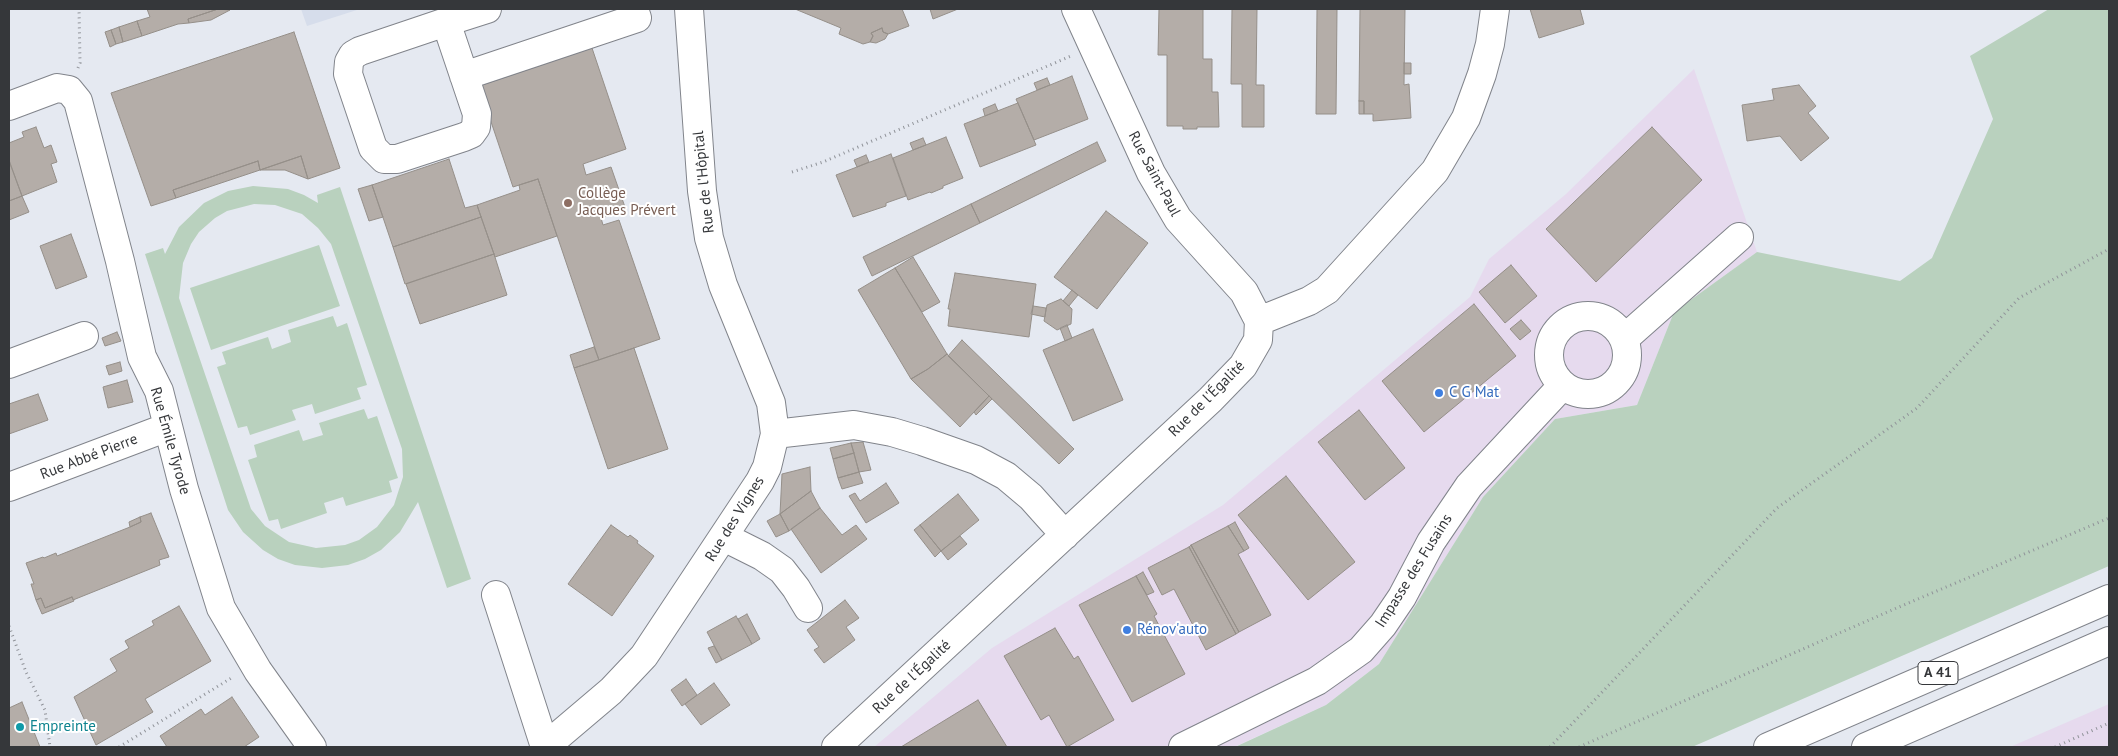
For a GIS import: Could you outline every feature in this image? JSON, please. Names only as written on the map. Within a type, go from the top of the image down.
[{"type":"main road","points":[[446,22],[478,121],[471,134],[397,159],[384,159],[377,155],[373,148],[348,74],[349,62],[353,55],[360,51],[446,22],[487,9]]},
{"type":"main road","points":[[464,76],[637,18],[634,9]]},
{"type":"main road","name":"Rue de l'Hôpital","points":[[689,9],[702,191],[709,238],[723,285],[771,402],[775,434]]},
{"type":"main road","name":"Rue Saint-Paul","points":[[1076,9],[1151,173],[1178,219],[1244,292],[1259,321]]},
{"type":"main road","points":[[1259,321],[1309,301],[1327,290],[1436,171],[1466,118],[1490,44],[1495,9]]},
{"type":"main road","points":[[9,106],[57,88],[69,90]]},
{"type":"main road","name":"Rue Émile Tyrode","points":[[69,90],[78,101],[120,261],[142,357],[159,391],[184,489],[221,608],[254,664],[312,747]]},
{"type":"main road","points":[[1624,339],[1739,237]]},
{"type":"main road","points":[[1596,316],[1608,320],[1617,328],[1624,339],[1627,352],[1626,365],[1621,376],[1612,386],[1600,392],[1588,394],[1575,392],[1563,386],[1554,375],[1548,353],[1550,342],[1563,323],[1573,318],[1596,316]]},
{"type":"main road","name":"Rue de l'Égalité","points":[[836,747],[1210,400],[1242,366],[1258,340],[1259,321]]},
{"type":"main road","points":[[9,364],[84,336]]},
{"type":"main road","name":"Impasse des Fusains","points":[[1183,747],[1317,681],[1361,650],[1383,625],[1402,597],[1431,542],[1469,486],[1563,386]]},
{"type":"main road","points":[[775,434],[854,425],[892,432],[922,441],[976,460],[1006,476],[1031,497],[1065,536]]},
{"type":"main road","name":"Rue Abbé Pierre","points":[[9,487],[168,427]]},
{"type":"main road","name":"Rue des Vignes","points":[[545,747],[611,691],[644,656],[760,480],[767,466],[775,434]]},
{"type":"main road","points":[[724,537],[762,556],[782,570],[808,608]]},
{"type":"main road","points":[[496,596],[545,747]]},
{"type":"main road","name":"A 41","points":[[1768,747],[2109,599]]},
{"type":"main road","name":"A 41","points":[[1866,747],[2109,641]]},
{"type":"path","points":[[69,90],[80,63],[79,9]]},
{"type":"path","points":[[792,172],[822,162],[1093,47]]},
{"type":"path","points":[[1550,747],[1777,508],[1917,408],[2019,298],[2109,248]]},
{"type":"path","points":[[1579,747],[1892,610],[2109,518]]},
{"type":"path","points":[[9,626],[26,672],[45,710],[50,747]]},
{"type":"path","points":[[119,747],[254,664]]},
{"type":"path","points":[[2055,747],[2109,723]]},
{"type":"shaded area","points":[[301,9],[360,9],[307,26]]},
{"type":"shaded area","points":[[1694,69],[1757,252],[1674,312],[1637,405],[1555,419],[1483,497],[1379,664],[1326,705],[1234,747],[874,747],[992,648],[1223,505],[1470,297],[1489,259],[1566,194]]},
{"type":"shaded area","points":[[2109,704],[2109,747],[2010,747]]},
{"type":"green space","points":[[2049,9],[2109,9],[2109,566],[1692,747],[1235,747],[1326,705],[1379,664],[1483,497],[1555,419],[1637,405],[1674,312],[1757,252],[1900,281],[1932,258],[1993,119],[1970,56]]},
{"type":"green space","points":[[253,186],[288,189],[318,203],[317,195],[340,187],[471,579],[447,588],[418,502],[400,532],[381,550],[365,559],[348,565],[322,568],[295,565],[278,559],[263,550],[243,532],[228,510],[145,254],[163,248],[165,254],[179,227],[204,203],[228,191]],"holes":[[[254,204],[275,205],[302,214],[318,228],[331,244],[402,449],[403,477],[394,505],[377,527],[359,540],[345,545],[316,548],[289,542],[265,526],[251,509],[179,298],[183,263],[191,244],[199,232],[215,218],[227,211]]]},
{"type":"green space","points":[[319,245],[340,306],[211,350],[190,288]]},
{"type":"green space","points":[[333,316],[337,327],[347,323],[367,385],[357,388],[361,399],[315,414],[312,404],[292,410],[296,420],[250,435],[247,426],[238,428],[217,367],[226,364],[222,352],[268,337],[272,349],[291,342],[288,330]]},
{"type":"green space","points":[[364,409],[368,419],[377,416],[398,478],[389,481],[392,492],[346,506],[343,497],[324,503],[327,513],[281,529],[278,519],[269,521],[248,460],[257,457],[254,445],[299,430],[303,441],[323,435],[319,423]]},
{"type":"building","points":[[147,9],[218,9],[188,19],[189,23],[178,24],[142,36],[137,21],[150,17]]},
{"type":"building","points":[[218,9],[230,10],[211,20],[189,23],[188,19]]},
{"type":"building","points":[[795,9],[902,9],[909,26],[888,34],[883,32],[882,28],[871,33],[873,36],[870,42],[863,44],[839,34],[841,28]]},
{"type":"building","points":[[930,9],[958,9],[933,19]]},
{"type":"building","points":[[1159,9],[1203,9],[1203,59],[1212,59],[1212,92],[1218,92],[1219,127],[1183,129],[1183,126],[1167,126],[1167,55],[1158,55]]},
{"type":"building","points":[[1232,9],[1257,9],[1256,85],[1264,85],[1264,127],[1242,127],[1242,84],[1231,84]]},
{"type":"building","points":[[1317,9],[1337,9],[1336,114],[1316,114]]},
{"type":"building","points":[[1360,9],[1405,9],[1404,85],[1409,84],[1411,118],[1373,121],[1373,114],[1364,114],[1364,101],[1359,101]]},
{"type":"building","points":[[1530,9],[1580,9],[1584,24],[1539,38]]},
{"type":"building","points":[[137,21],[142,36],[123,42],[119,27]]},
{"type":"building","points":[[119,27],[123,42],[116,44],[111,30]]},
{"type":"building","points":[[882,28],[883,32],[888,34],[885,39],[876,43],[870,42],[873,36],[871,33]]},
{"type":"building","points":[[111,30],[116,44],[110,47],[105,32]]},
{"type":"building","points":[[294,32],[340,168],[308,179],[301,156],[260,170],[258,161],[173,190],[176,198],[151,206],[111,93]]},
{"type":"building","points":[[592,48],[626,149],[583,164],[586,175],[611,167],[626,210],[601,218],[603,225],[619,220],[660,339],[599,360],[538,179],[513,187],[479,86]]},
{"type":"building","points":[[1404,63],[1411,63],[1411,74],[1404,74]]},
{"type":"building","points":[[1072,76],[1088,119],[1034,140],[1016,99]]},
{"type":"building","points":[[1047,78],[1050,85],[1037,90],[1034,83]]},
{"type":"building","points":[[1799,85],[1816,106],[1808,113],[1829,138],[1801,161],[1780,136],[1747,141],[1742,105],[1774,100],[1772,89]]},
{"type":"building","points":[[1359,101],[1364,101],[1364,114],[1359,114]]},
{"type":"building","points":[[1018,103],[1036,145],[980,167],[964,124]]},
{"type":"building","points":[[995,104],[998,111],[985,116],[983,109]]},
{"type":"building","points":[[36,127],[44,148],[51,145],[57,162],[51,164],[57,182],[22,196],[9,160],[9,143],[24,137],[22,132]]},
{"type":"building","points":[[1652,127],[1702,180],[1596,282],[1546,229]]},
{"type":"building","points":[[946,137],[963,178],[931,193],[908,200],[893,158]]},
{"type":"building","points":[[923,138],[926,145],[913,150],[910,143]]},
{"type":"building","points":[[1097,142],[1106,161],[980,223],[971,204]]},
{"type":"building","points":[[891,154],[906,196],[886,203],[886,206],[853,217],[836,175]]},
{"type":"building","points":[[866,155],[869,162],[857,167],[854,160]]},
{"type":"building","points":[[301,156],[308,179],[285,170],[260,170]]},
{"type":"building","points":[[449,159],[465,208],[477,205],[481,217],[393,247],[372,185]]},
{"type":"building","points":[[9,161],[22,196],[9,201]]},
{"type":"building","points":[[258,161],[260,170],[176,198],[173,190]]},
{"type":"building","points":[[538,179],[557,236],[495,257],[477,205],[520,190],[519,185]]},
{"type":"building","points":[[372,185],[383,217],[369,221],[358,189]]},
{"type":"building","points":[[22,196],[29,212],[9,220],[9,201]]},
{"type":"building","points":[[971,204],[980,223],[872,276],[863,257]]},
{"type":"building","points":[[1106,211],[1148,243],[1097,309],[1054,277]]},
{"type":"building","points":[[481,217],[494,254],[405,284],[393,247]]},
{"type":"building","points":[[71,234],[87,277],[56,289],[40,246]]},
{"type":"building","points":[[494,254],[507,295],[420,324],[406,284]]},
{"type":"building","points":[[913,257],[940,302],[922,312],[895,268]]},
{"type":"building","points":[[1511,265],[1537,296],[1505,323],[1479,292]]},
{"type":"building","points":[[895,268],[947,354],[911,379],[858,290]]},
{"type":"building","points":[[955,273],[1036,284],[1029,337],[948,326],[950,309],[948,309]]},
{"type":"building","points":[[1072,290],[1078,295],[1069,306],[1063,301]]},
{"type":"building","points":[[1061,299],[1072,309],[1071,324],[1057,330],[1044,321],[1047,305]]},
{"type":"building","points":[[1474,304],[1516,356],[1424,432],[1382,381]]},
{"type":"building","points":[[1033,306],[1046,308],[1045,317],[1031,314]]},
{"type":"building","points":[[1521,320],[1531,331],[1520,340],[1510,329]]},
{"type":"building","points":[[1067,325],[1072,338],[1065,341],[1060,328]]},
{"type":"building","points":[[1093,329],[1123,400],[1073,421],[1043,350]]},
{"type":"building","points":[[117,332],[121,341],[105,346],[102,338]]},
{"type":"building","points":[[962,340],[1074,449],[1059,464],[948,356]]},
{"type":"building","points":[[594,347],[599,360],[574,368],[570,355]]},
{"type":"building","points":[[634,348],[668,449],[608,469],[574,368]]},
{"type":"building","points":[[947,354],[989,396],[960,427],[911,379]]},
{"type":"building","points":[[120,362],[122,371],[109,375],[106,366]]},
{"type":"building","points":[[127,380],[133,402],[108,408],[103,387]]},
{"type":"building","points":[[38,394],[48,420],[9,434],[9,404]]},
{"type":"building","points":[[989,396],[992,399],[976,415],[974,412]]},
{"type":"building","points":[[1359,410],[1405,468],[1365,500],[1318,442]]},
{"type":"building","points":[[863,442],[871,470],[859,472],[851,443]]},
{"type":"building","points":[[851,443],[854,453],[833,459],[830,448]]},
{"type":"building","points":[[854,453],[859,472],[838,478],[833,459]]},
{"type":"building","points":[[810,467],[811,491],[780,514],[782,474]]},
{"type":"building","points":[[859,472],[863,483],[842,489],[838,478]]},
{"type":"building","points":[[1286,476],[1355,562],[1308,600],[1238,515]]},
{"type":"building","points":[[886,483],[899,503],[866,523],[849,496],[855,493],[860,501]]},
{"type":"building","points":[[811,491],[820,508],[789,531],[780,514]]},
{"type":"building","points":[[958,494],[979,520],[941,551],[920,525]]},
{"type":"building","points":[[820,508],[842,535],[856,525],[867,539],[821,573],[791,529]]},
{"type":"building","points":[[151,513],[169,557],[159,560],[160,565],[73,600],[72,597],[45,608],[41,598],[36,600],[31,584],[34,584],[26,563],[56,553],[57,556],[130,527],[141,522],[140,517]]},
{"type":"building","points":[[780,514],[789,531],[776,537],[767,521]]},
{"type":"building","points":[[140,517],[141,522],[130,527],[129,522]]},
{"type":"building","points":[[1235,522],[1249,548],[1244,551],[1228,526]]},
{"type":"building","points":[[611,525],[628,537],[630,535],[654,556],[612,616],[568,584]]},
{"type":"building","points":[[920,525],[941,551],[935,557],[914,530]]},
{"type":"building","points":[[1228,526],[1244,551],[1238,554],[1271,615],[1239,632],[1191,545]]},
{"type":"building","points":[[960,536],[967,544],[948,560],[941,551]]},
{"type":"building","points":[[1191,545],[1239,632],[1236,634],[1189,547]]},
{"type":"building","points":[[1189,547],[1236,634],[1206,650],[1174,589],[1162,595],[1148,568]]},
{"type":"building","points":[[1143,572],[1154,592],[1147,595],[1136,576]]},
{"type":"building","name":"Rénov'auto","points":[[1136,576],[1157,614],[1154,616],[1185,674],[1132,702],[1079,605]]},
{"type":"building","points":[[72,597],[74,601],[42,614],[36,600],[41,598],[45,608]]},
{"type":"building","points":[[845,600],[859,618],[846,627],[855,640],[824,663],[814,650],[819,647],[807,630]]},
{"type":"building","points":[[179,606],[211,661],[145,699],[153,712],[96,745],[74,697],[117,671],[110,659],[129,648],[125,641],[154,625],[152,621]]},
{"type":"building","points":[[747,614],[760,639],[752,644],[738,619]]},
{"type":"building","points":[[736,616],[752,644],[722,660],[707,632]]},
{"type":"building","points":[[1055,628],[1074,659],[1078,656],[1114,720],[1067,747],[1049,715],[1041,720],[1004,656]]},
{"type":"building","points":[[714,646],[722,660],[716,663],[708,648]]},
{"type":"building","points":[[686,679],[697,695],[682,706],[671,690]]},
{"type":"building","points":[[714,683],[730,705],[701,725],[685,704]]},
{"type":"building","points":[[232,697],[259,737],[244,747],[167,747],[160,736],[201,709],[205,715]]},
{"type":"building","points":[[978,700],[1007,747],[901,747]]},
{"type":"building","name":"Empreinte","points":[[22,702],[40,747],[9,747],[9,708]]},
{"type":"place","name":"Collège Jacques Prévert","points":[[568,203]]},
{"type":"place","name":"C G Mat","points":[[1439,393]]},
{"type":"place","name":"Rénov'auto","points":[[1127,630]]},
{"type":"place","name":"Empreinte","points":[[20,727]]}]
